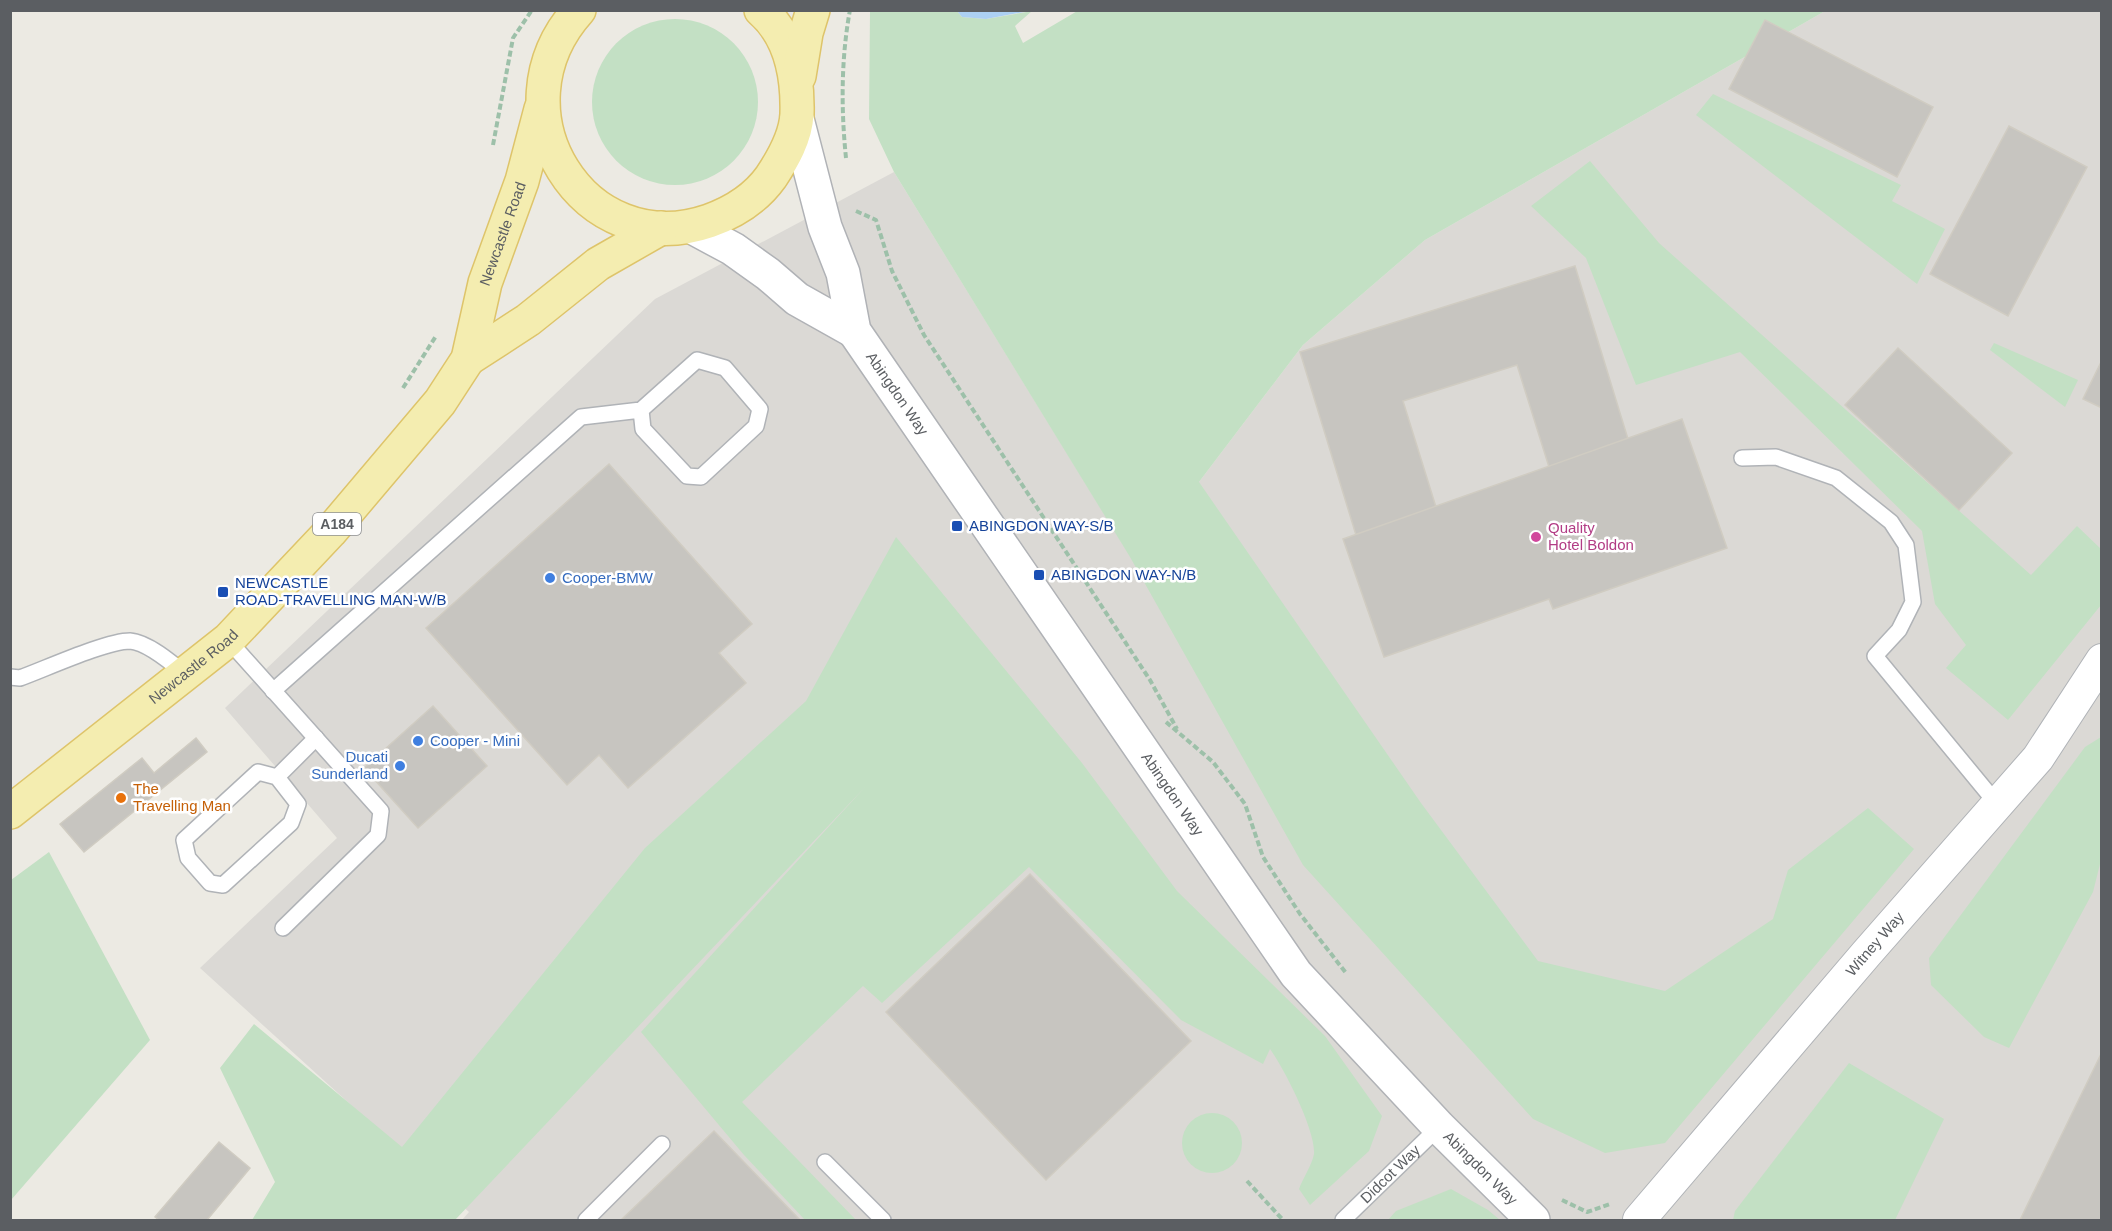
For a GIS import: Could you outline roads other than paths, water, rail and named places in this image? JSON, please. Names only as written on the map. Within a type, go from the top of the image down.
[{"type":"main road","points":[[579,10],[563,29],[545,67],[542,109],[553,152],[567,177],[592,203],[625,220],[676,227]]},
{"type":"main road","points":[[761,10],[768,17],[788,50],[798,87]]},
{"type":"main road","points":[[798,87],[806,33],[813,10]]},
{"type":"main road","name":"Newcastle Road","points":[[468,359],[528,320],[598,264],[676,227],[729,213],[762,190],[785,157],[797,119],[798,87]]},
{"type":"main road","name":"Newcastle Road","points":[[10,812],[228,640],[371,485],[440,402],[468,359],[485,284],[519,191],[542,109]]},
{"type":"main road","name":"Abingdon Way","points":[[797,119],[825,227],[843,273],[854,332],[1296,974],[1439,1127],[1533,1221]]},
{"type":"main road","name":"Abingdon Way","points":[[676,227],[733,249],[798,299],[854,332]]},
{"type":"street","name":"Witney Way","points":[[1639,1221],[1866,954],[2038,758],[2102,660]]},
{"type":"lane","points":[[273,690],[581,417],[641,410],[697,360],[725,368],[760,409],[756,426],[701,477],[687,476],[643,429],[641,410]]},
{"type":"lane","points":[[1742,458],[1776,457],[1836,478],[1891,522],[1906,545],[1913,602],[1899,630],[1875,656],[1997,804]]},
{"type":"lane","points":[[228,640],[381,811],[378,835],[283,928]]},
{"type":"lane","points":[[10,677],[20,678],[90,651],[130,641],[159,653],[185,674]]},
{"type":"lane","points":[[277,777],[316,738]]},
{"type":"lane","points":[[258,772],[277,777],[298,804],[291,823],[222,885],[210,884],[188,858],[184,840],[258,772]]},
{"type":"lane","name":"Didcot Way","points":[[1343,1221],[1439,1127]]},
{"type":"lane","points":[[586,1221],[662,1144]]},
{"type":"lane","points":[[825,1162],[883,1221]]},
{"type":"water","points":[[957,11],[1029,11],[986,19],[962,17]]},
{"type":"place","name":"ABINGDON WAY-S/B","points":[[957,526]]},
{"type":"place","name":"Quality Hotel Boldon","points":[[1536,537]]},
{"type":"place","name":"ABINGDON WAY-N/B","points":[[1039,575]]},
{"type":"place","name":"Cooper-BMW","points":[[550,578]]},
{"type":"place","name":"NEWCASTLE ROAD-TRAVELLING MAN-W/B","points":[[223,592]]},
{"type":"place","name":"Cooper - Mini","points":[[418,741]]},
{"type":"place","name":"Ducati Sunderland","points":[[400,766]]},
{"type":"place","name":"The Travelling Man","points":[[121,798]]}]
